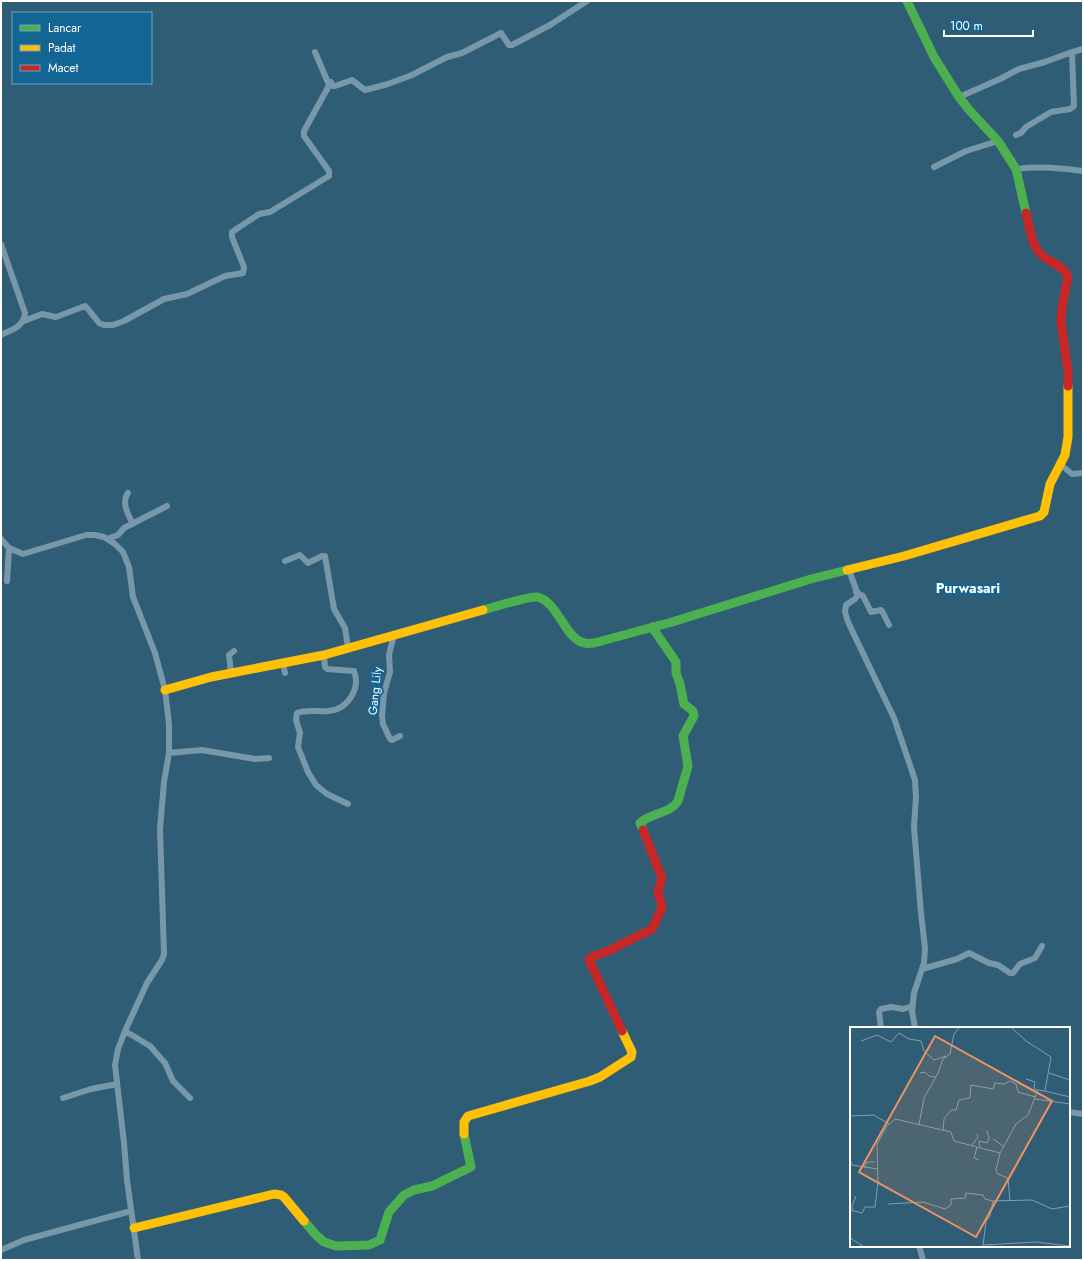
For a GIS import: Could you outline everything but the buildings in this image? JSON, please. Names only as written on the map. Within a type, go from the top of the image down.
[{"type":"street","points":[[1,335],[19,326],[24,321],[42,314],[56,318],[83,306],[88,309],[101,325],[113,325],[124,321],[164,299],[187,294],[220,277],[243,273],[244,267],[232,237],[232,232],[259,214],[270,212],[328,176],[329,171],[304,136],[304,131],[331,82],[333,86],[335,86],[352,80],[365,90],[388,84],[412,75],[462,53],[499,33],[502,33],[509,45],[512,45],[550,25],[587,1]]},
{"type":"street","points":[[165,690],[231,673],[324,655],[469,613],[535,597],[544,599],[551,606],[566,627],[578,640],[584,643],[594,643],[811,579],[904,556],[1040,516],[1044,512],[1050,484],[1065,455],[1068,431],[1068,372],[1061,321],[1068,276],[1062,267],[1045,258],[1033,243],[1016,169],[998,141],[959,97],[934,57],[907,1]]},
{"type":"street","points":[[959,97],[1019,69],[1083,49]]},
{"type":"street","points":[[315,52],[329,85]]},
{"type":"street","points":[[1016,135],[1021,133],[1026,126],[1052,112],[1070,109],[1074,106],[1072,52]]},
{"type":"street","points":[[934,167],[969,150],[998,141]]},
{"type":"street","points":[[1016,169],[1055,167],[1083,171]]},
{"type":"street","points":[[1,244],[25,313],[24,321]]},
{"type":"street","points":[[1061,465],[1072,474],[1083,473]]},
{"type":"street","points":[[128,493],[126,496],[125,506],[133,524]]},
{"type":"street","points":[[107,539],[118,535],[121,530],[167,506]]},
{"type":"street","points":[[1,539],[9,548],[23,554],[86,535],[95,535],[107,539],[115,544],[123,552],[129,567],[133,597],[155,653],[165,690],[169,724],[169,753],[164,782],[160,829],[164,954],[162,960],[147,983],[125,1031],[118,1049],[115,1065],[127,1180],[138,1260]]},
{"type":"street","points":[[7,581],[9,548]]},
{"type":"street","points":[[285,561],[300,555],[308,563],[325,556],[334,609],[345,628],[348,648]]},
{"type":"street","points":[[849,570],[857,598],[846,605],[845,612],[848,622],[894,718],[915,780],[916,797],[914,827],[925,948],[924,963],[914,993],[912,1011],[915,1027]]},
{"type":"street","points":[[856,592],[863,596],[871,612],[881,610],[889,625]]},
{"type":"street","points":[[134,1228],[276,1194],[284,1197],[316,1235],[324,1242],[336,1246],[373,1244],[380,1240],[389,1212],[404,1195],[414,1190],[435,1185],[471,1167],[464,1130],[466,1117],[590,1081],[600,1077],[631,1057],[632,1052],[589,960],[591,957],[608,951],[653,928],[662,908],[658,892],[662,878],[640,823],[675,806],[678,801],[688,766],[683,736],[694,716],[693,711],[684,704],[676,673],[675,660],[652,627]]},
{"type":"street","name":"Gang Lily","points":[[394,634],[389,655],[389,673],[384,693],[382,720],[390,739],[392,740],[400,736]]},
{"type":"street","points":[[231,673],[229,655],[234,651]]},
{"type":"street","points":[[324,655],[324,664],[327,669],[354,671],[356,684],[355,691],[352,697],[336,709],[297,713],[296,720],[300,733],[298,747],[308,772],[316,785],[326,794],[348,804]]},
{"type":"street","points":[[283,663],[284,673]]},
{"type":"street","points":[[169,753],[202,750],[255,759],[269,758]]},
{"type":"street","points":[[922,969],[957,959],[969,952],[989,963],[998,965],[1010,973],[1013,973],[1020,964],[1035,958],[1042,946]]},
{"type":"street","points":[[881,1027],[881,1008],[903,1008],[913,1006]]},
{"type":"street","points":[[125,1031],[154,1050],[165,1063],[173,1081],[190,1098]]},
{"type":"street","points":[[63,1098],[92,1089],[116,1084]]},
{"type":"street","points":[[1070,1112],[1083,1114]]},
{"type":"street","points":[[1,1250],[24,1240],[131,1210]]},
{"type":"street","points":[[919,1247],[923,1260]]},
{"type":"traffic: fast","points":[[907,1],[934,57],[959,97],[998,141],[1016,169],[1026,213]]},
{"type":"traffic: fast","points":[[483,610],[519,600],[537,597],[551,605],[572,635],[578,640],[586,643],[594,643],[672,622],[811,579],[847,570]]},
{"type":"traffic: fast","points":[[643,830],[640,823],[649,817],[670,809],[678,801],[688,766],[683,736],[694,716],[693,711],[684,704],[676,673],[676,662],[652,627]]},
{"type":"traffic: fast","points":[[304,1221],[324,1242],[336,1246],[369,1245],[380,1240],[389,1212],[404,1195],[414,1190],[432,1186],[471,1167],[464,1134]]},
{"type":"traffic: slow","points":[[847,570],[904,556],[1040,516],[1044,512],[1050,484],[1065,455],[1068,437],[1068,386]]},
{"type":"traffic: slow","points":[[165,690],[211,677],[324,655],[483,610]]},
{"type":"traffic: slow","points":[[464,1134],[464,1122],[468,1116],[590,1081],[600,1077],[631,1057],[632,1052],[622,1031]]},
{"type":"traffic: slow","points":[[134,1228],[274,1194],[284,1197],[304,1221]]},
{"type":"traffic: jam","points":[[1026,213],[1036,248],[1044,257],[1057,265],[1068,276],[1061,321],[1068,372],[1068,386]]},
{"type":"traffic: jam","points":[[622,1031],[589,960],[591,957],[608,951],[652,929],[662,908],[658,891],[662,878],[643,830]]},
{"type":"district","name":"Purwasari","points":[[968,588]]}]
